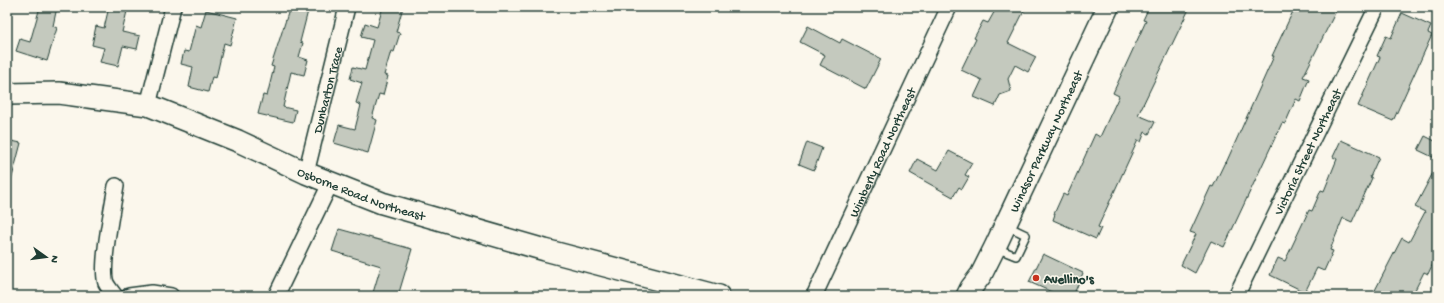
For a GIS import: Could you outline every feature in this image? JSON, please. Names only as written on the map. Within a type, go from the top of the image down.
[{"type":"street","points":[[148,105],[173,7]]},
{"type":"street","name":"Dunbarton Trace","points":[[306,173],[347,7]]},
{"type":"street","name":"Wimberly Road Northeast","points":[[814,296],[949,7]]},
{"type":"street","name":"Windsor Parkway Northeast","points":[[967,296],[981,275],[995,247],[1108,7]]},
{"type":"street","name":"Victoria Street Northeast","points":[[1236,296],[1377,7]]},
{"type":"street","name":"Osborne Road Northeast","points":[[7,94],[59,93],[148,105],[238,141],[306,173],[382,203],[709,295]]},
{"type":"street","points":[[276,296],[331,182]]},
{"type":"street","points":[[115,296],[106,282],[105,265],[107,237],[116,186]]},
{"type":"street","name":"Windsor Parkway Northeast","points":[[981,275],[982,296]]},
{"type":"street","points":[[128,296],[152,293],[171,296]]},
{"type":"building","points":[[40,7],[57,7],[53,26],[57,28],[47,61],[16,51],[20,39],[30,42]]},
{"type":"building","points":[[109,7],[128,7],[122,32],[140,36],[137,49],[123,46],[118,66],[100,62],[104,48],[92,45],[96,26],[104,28]]},
{"type":"building","points":[[290,7],[309,7],[300,42],[303,43],[299,57],[308,60],[304,75],[291,72],[283,107],[296,110],[293,122],[258,114],[263,95],[267,96],[274,67],[271,66]]},
{"type":"building","points":[[383,7],[403,7],[396,32],[400,33],[394,52],[391,51],[384,75],[388,76],[383,95],[379,94],[372,118],[377,120],[368,153],[334,143],[339,125],[355,129],[361,105],[356,103],[362,83],[350,79],[353,67],[365,70],[373,40],[361,37],[365,23],[377,27]]},
{"type":"building","points":[[997,7],[1026,7],[1008,43],[1036,57],[1028,72],[1015,65],[1008,79],[1011,91],[1000,95],[995,106],[974,97],[982,80],[961,70],[976,39],[974,38],[983,21],[988,23]]},
{"type":"building","points":[[1149,7],[1190,7],[1138,115],[1155,122],[1149,134],[1145,132],[1141,142],[1138,140],[1098,227],[1101,228],[1096,239],[1053,220],[1054,214],[1063,194],[1067,196],[1095,134],[1100,137],[1119,96],[1113,93],[1146,21],[1143,20]]},
{"type":"building","points":[[1295,7],[1338,7],[1303,77],[1309,79],[1300,101],[1296,99],[1285,124],[1282,123],[1224,247],[1211,241],[1195,273],[1181,265],[1196,234],[1190,232],[1211,186],[1213,187],[1225,162],[1226,163],[1274,56],[1272,56]]},
{"type":"building","points":[[206,10],[237,18],[230,45],[224,43],[216,78],[212,77],[208,92],[189,87],[193,67],[181,64],[184,51],[189,52],[196,25],[201,27]]},
{"type":"building","points":[[1402,13],[1431,26],[1428,33],[1432,35],[1393,121],[1358,106],[1380,57],[1377,56],[1386,36],[1391,38]]},
{"type":"building","points":[[808,26],[840,43],[842,39],[881,59],[866,89],[820,65],[825,55],[800,42]]},
{"type":"building","points":[[1425,136],[1437,142],[1437,159],[1418,150]]},
{"type":"building","points":[[7,140],[21,143],[11,181],[7,180]]},
{"type":"building","points":[[1341,140],[1379,157],[1370,177],[1372,178],[1352,222],[1343,218],[1330,250],[1333,251],[1324,271],[1317,268],[1305,292],[1270,275],[1278,258],[1285,261],[1309,210],[1312,211],[1321,190],[1324,191],[1337,159],[1333,157]]},
{"type":"building","points":[[807,142],[822,148],[814,170],[799,164]]},
{"type":"building","points":[[949,151],[972,163],[965,175],[969,177],[962,189],[959,187],[953,197],[910,173],[917,159],[938,170]]},
{"type":"building","points":[[1437,165],[1437,255],[1428,274],[1424,272],[1412,296],[1372,296],[1402,238],[1409,242],[1425,212],[1415,207]]},
{"type":"building","points":[[339,229],[412,249],[398,296],[372,296],[381,266],[332,251]]},
{"type":"building","points":[[1043,254],[1083,273],[1073,296],[1061,296],[1029,282]]},
{"type":"place","name":"Avellino's","points":[[1036,278]]}]
